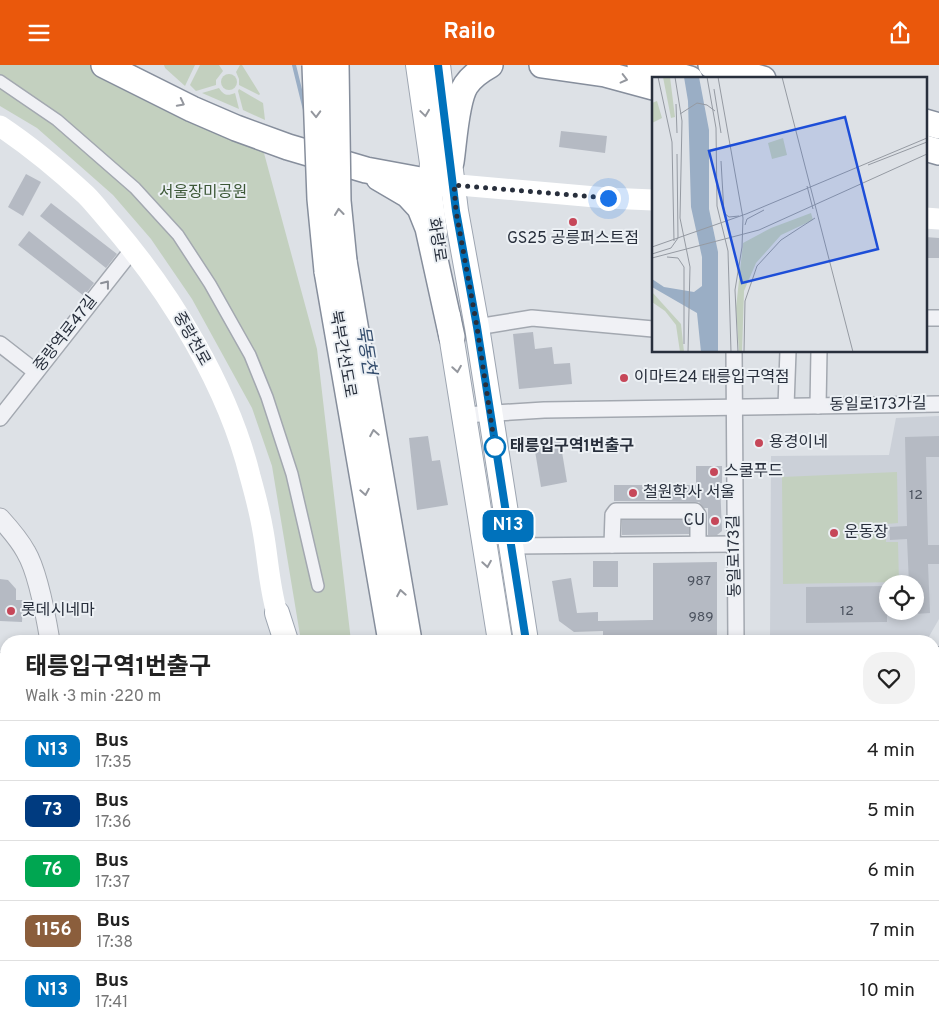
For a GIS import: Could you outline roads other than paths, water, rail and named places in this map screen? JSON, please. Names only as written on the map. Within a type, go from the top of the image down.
[{"type":"highway","points":[[104,65],[192,109],[236,128],[311,154],[366,170],[445,176],[464,88],[476,75],[490,65]]},
{"type":"highway","name":"북부간선도로","points":[[314,65],[320,199],[328,271],[390,635]]},
{"type":"highway","name":"북부간선도로","points":[[336,65],[338,201],[344,261],[408,635]]},
{"type":"highway","points":[[542,65],[604,74],[652,87]]},
{"type":"highway","points":[[640,65],[683,77]]},
{"type":"highway","points":[[711,65],[756,77]]},
{"type":"highway","points":[[926,122],[939,126]]},
{"type":"highway","points":[[926,148],[939,152]]},
{"type":"highway","points":[[366,170],[408,195],[420,208],[428,228],[452,337]]},
{"type":"main road","name":"화랑로","points":[[418,65],[432,163],[445,176]]},
{"type":"main road","name":"화랑로","points":[[438,65],[445,176],[456,211],[477,327],[525,635]]},
{"type":"main road","name":"중랑천로","points":[[0,127],[26,144],[86,195],[133,249],[174,307],[209,370],[236,433],[250,474],[263,530],[272,595],[277,613]]},
{"type":"main road","name":"화랑로","points":[[445,176],[430,199],[499,635]]},
{"type":"main road","points":[[445,176],[608,198],[652,200]]},
{"type":"main road","points":[[926,218],[939,219]]},
{"type":"main road","points":[[275,635],[277,613]]},
{"type":"main road","points":[[277,613],[284,635]]},
{"type":"street","points":[[0,81],[57,120],[135,188],[178,235],[210,284],[250,355],[267,397],[292,474],[318,586]]},
{"type":"street","name":"중랑역로47길","points":[[0,418],[133,249]]},
{"type":"street","points":[[477,327],[532,319],[652,329]]},
{"type":"street","points":[[926,319],[939,319]]},
{"type":"street","points":[[0,344],[36,372]]},
{"type":"street","name":"동일로173길","points":[[734,353],[736,635]]},
{"type":"street","points":[[786,406],[788,353]]},
{"type":"street","name":"동일로173가길","points":[[818,406],[819,353]]},
{"type":"street","name":"동일로173가길","points":[[733,407],[939,404]]},
{"type":"street","points":[[464,415],[544,410],[733,407]]},
{"type":"street","points":[[612,545],[613,515],[616,511],[695,511],[698,515],[698,544]]},
{"type":"street","points":[[0,518],[13,532],[27,553],[37,581],[49,635]]},
{"type":"street","points":[[511,546],[735,544]]},
{"type":"waterway","name":"묵동천","points":[[294,65],[305,110]]},
{"type":"place","name":"GS25 공릉퍼스트점","points":[[573,222]]},
{"type":"place","name":"이마트24 태릉입구역점","points":[[624,378]]},
{"type":"place","name":"용경이네","points":[[759,443]]},
{"type":"place","name":"태릉입구역1번출구","points":[[495,447]]},
{"type":"place","name":"스쿨푸드","points":[[714,472]]},
{"type":"place","name":"철원학사 서울","points":[[633,493]]},
{"type":"place","name":"CU","points":[[715,521]]},
{"type":"place","name":"운동장","points":[[834,533]]},
{"type":"place","name":"롯데시네마","points":[[11,611]]},
{"type":"park label","name":"서울장미공원","points":[[203,193]]}]
